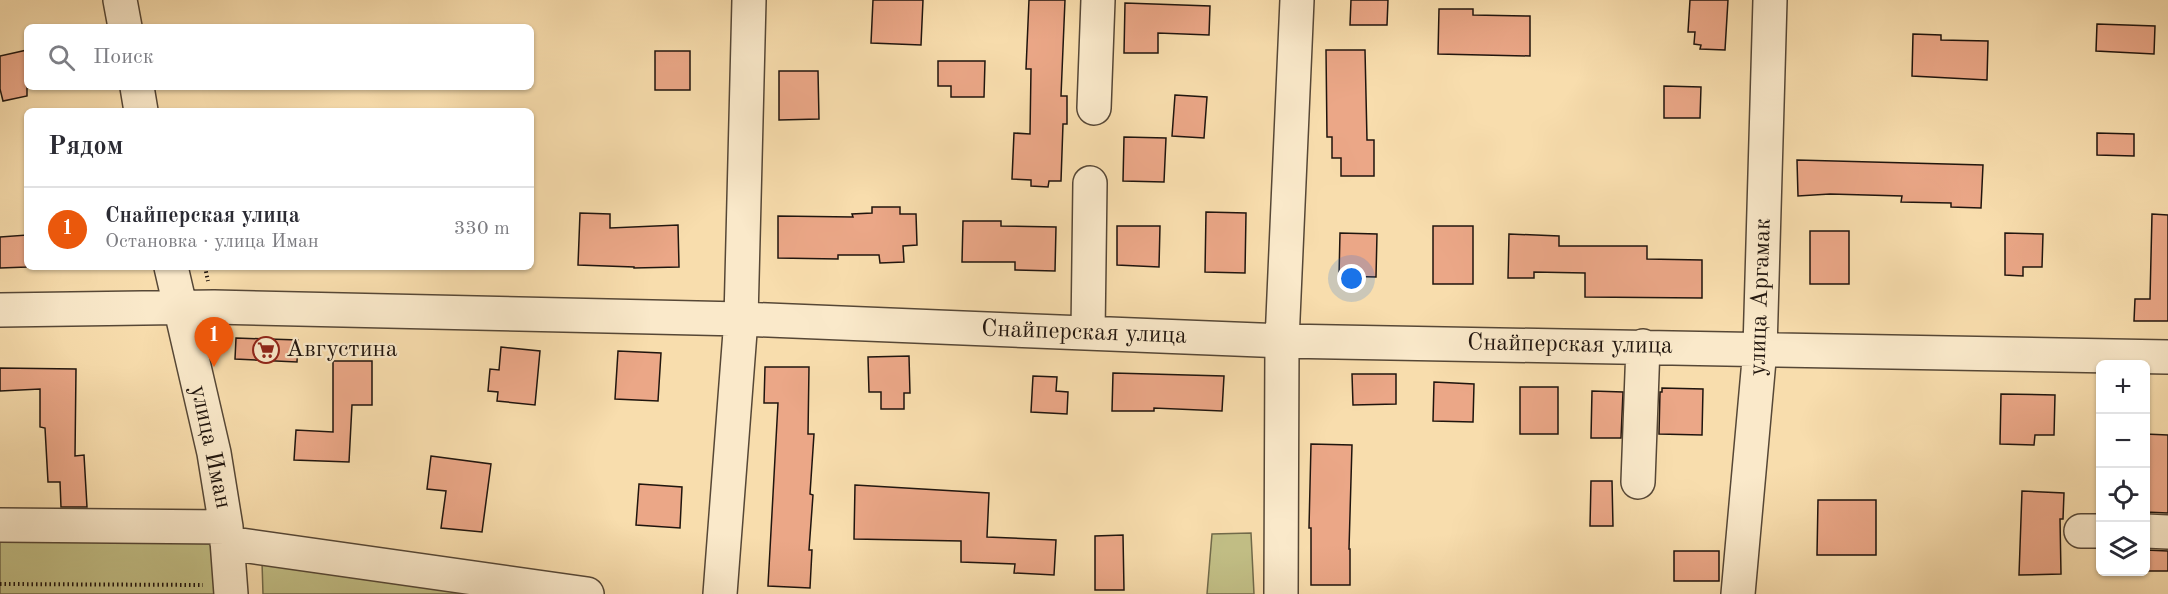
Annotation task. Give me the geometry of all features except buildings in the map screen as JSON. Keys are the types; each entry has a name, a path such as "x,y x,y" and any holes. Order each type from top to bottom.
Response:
{"street":[{"path":"120,0 124,24"},
{"path":"720,594 741,319 749,0"},
{"path":"1094,108 1098,0"},
{"path":"1281,594 1282,341 1297,0"},
{"name":"улица Аргамак","path":"1738,594 1760,350 1770,0"},
{"path":"138,90 140,108"},
{"path":"1088,333 1090,183"},
{"name":"улица Иман","path":"172,270 214,453 227,535 231,590"},
{"name":"Снайперская улица","path":"0,310 179,307 741,319 1282,341 2168,357"},
{"path":"1638,482 1643,346"},
{"path":"0,525 227,535 587,594"},
{"path":"2150,531 2168,532"}],"path":[{"path":"0,584 231,590"}],"shaded area":[{"path":"1251,533 1254,594 1207,594 1212,534"},
{"path":"0,535 210,536 224,594 0,594"},
{"path":"262,562 498,594 263,594"}],"place":[{"name":"Августина","path":"266,350"},
{"name":"Снайперская улица","path":"214,367"}]}
